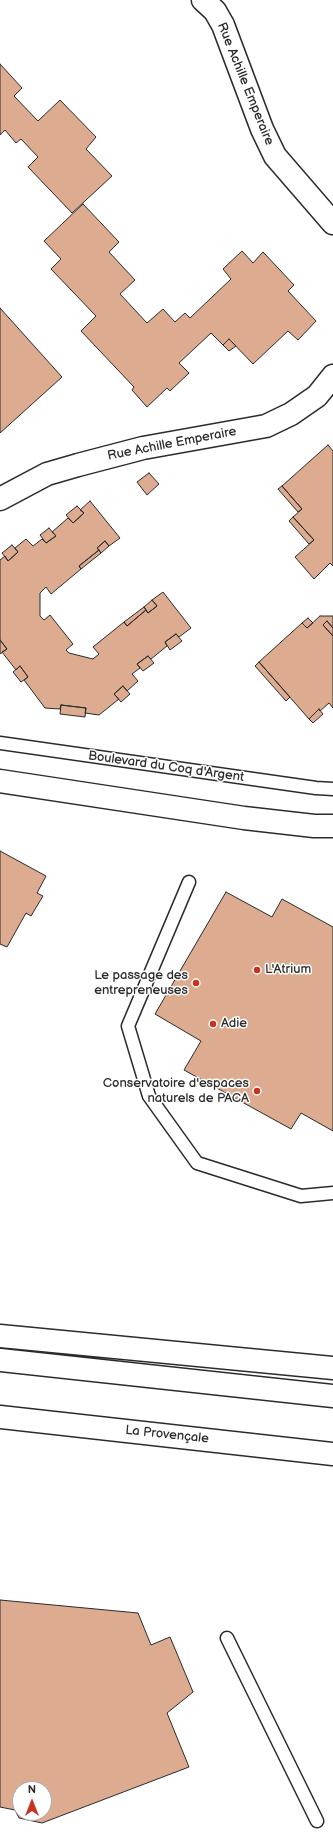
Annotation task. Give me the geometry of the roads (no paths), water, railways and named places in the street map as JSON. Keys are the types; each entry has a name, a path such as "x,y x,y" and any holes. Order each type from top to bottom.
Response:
{"main road":[{"name":"Rue Achille Emperaire","path":"203,0 215,11 223,25 262,129 275,156 333,223"},
{"name":"Rue Achille Emperaire","path":"0,499 47,474 78,465 143,448 266,426 291,414 317,396 333,376"},
{"path":"0,781 244,818 314,826 333,826"},
{"path":"0,1336 333,1368"},
{"path":"0,1360 333,1396"},
{"name":"La Provençale","path":"0,1417 333,1454"}],"lane":[{"name":"Boulevard du Coq d'Argent","path":"0,743 316,788 333,789"},
{"path":"189,882 128,1026 149,1096 197,1163 301,1196 333,1193"},
{"path":"227,1638 317,1821"}],"place":[{"name":"L'Atrium","path":"257,970"},
{"name":"Le passage des entrepreneuses","path":"196,983"},
{"name":"Adie","path":"213,1024"},
{"name":"Conservatoire d'espaces naturels de PACA","path":"257,1091"}]}
